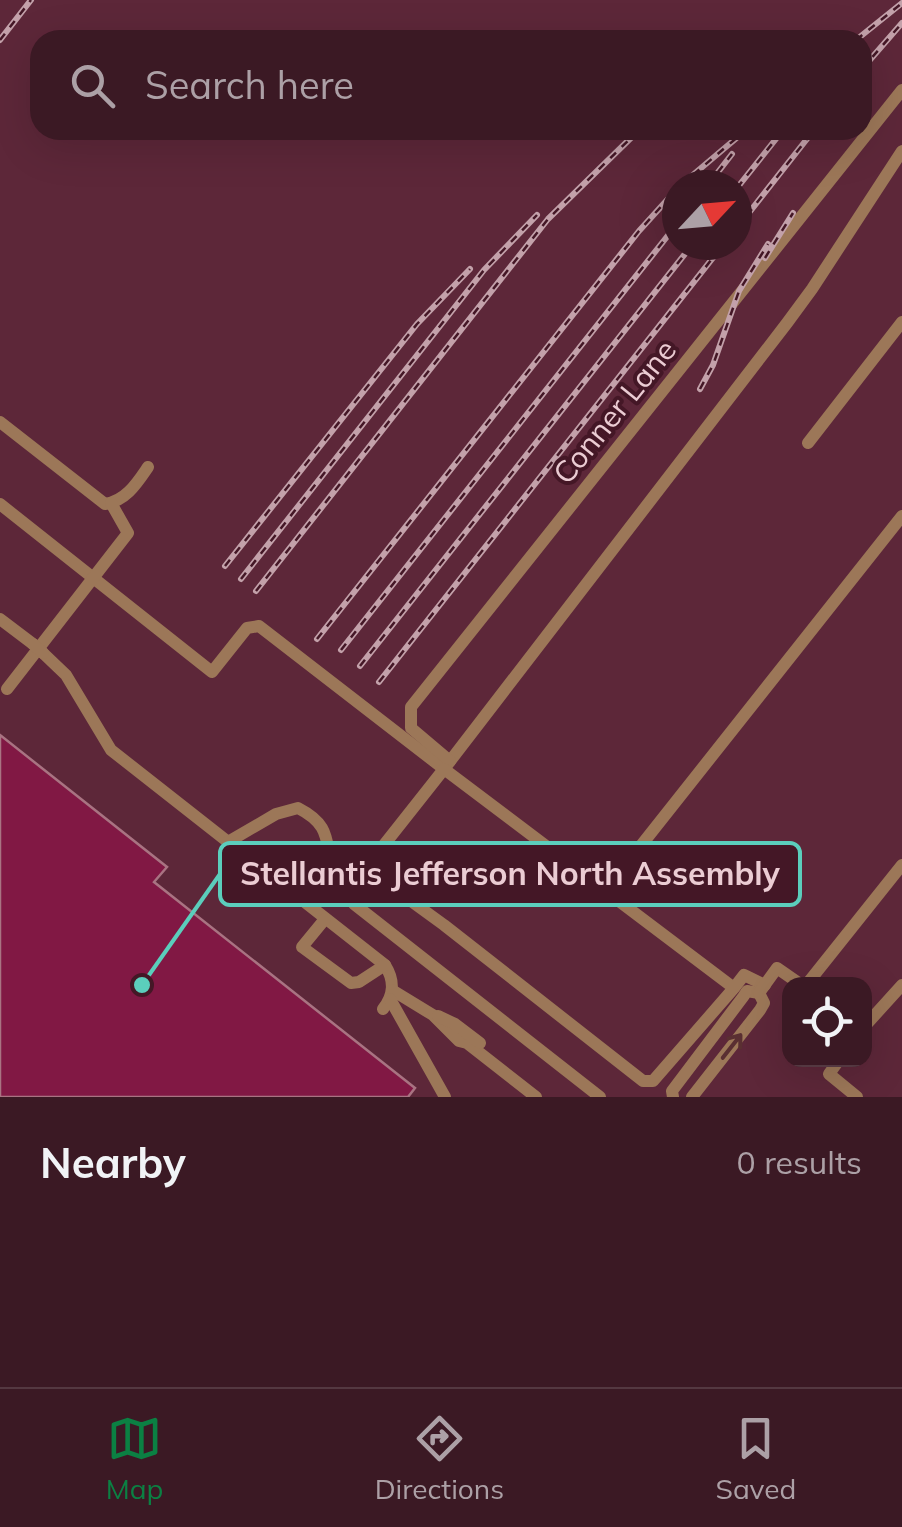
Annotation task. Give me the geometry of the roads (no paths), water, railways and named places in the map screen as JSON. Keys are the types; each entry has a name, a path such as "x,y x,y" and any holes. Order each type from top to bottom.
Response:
{"street":[{"name":"Conner Lane","path":"872,128 902,90"},
{"name":"Conner Lane","path":"447,765 411,728 411,707 862,140"},
{"path":"692,1097 764,1003 762,989 744,975 653,1080 643,1081 378,877 374,868 376,855 787,323 902,151"},
{"path":"808,443 902,322"},
{"path":"0,422 105,504 124,497 148,466"},
{"path":"7,688 128,534 110,503"},
{"path":"0,504 212,672 246,628 259,626 447,765 734,988"},
{"path":"605,891 902,516"},
{"path":"0,619 66,674 111,750 385,965 392,981 388,999 445,1097"},
{"path":"228,842 276,814 298,808 317,818 328,840 336,878 354,904 600,1097"},
{"path":"810,977 902,865"},
{"path":"326,919 302,947 351,983 385,965"},
{"path":"673,1097 672,1091 742,997 762,989 777,968 792,977"},
{"path":"872,1019 902,985"},
{"path":"388,999 456,1024 549,1097"},
{"path":"432,1015 522,1097"},
{"path":"463,1045 536,1097"},
{"path":"834,1067 829,1074 857,1097"}],"railway":[{"path":"0,40 31,0"},
{"path":"868,30 902,3"},
{"path":"872,58 902,23"},
{"path":"256,591 548,219 629,140"},
{"path":"699,170 734,140"},
{"path":"751,170 775,140"},
{"path":"752,209 806,140"},
{"path":"720,170 732,154"},
{"path":"317,639 662,206"},
{"path":"765,258 793,213"},
{"path":"241,579 484,270 537,215"},
{"path":"341,650 662,243"},
{"path":"700,389 713,365 739,291 768,244"},
{"path":"360,666 680,260"},
{"path":"379,682 711,260"},
{"path":"225,566 417,324 470,269"}],"place":[{"name":"Stellantis Jefferson North Assembly","path":"142,985"}]}
